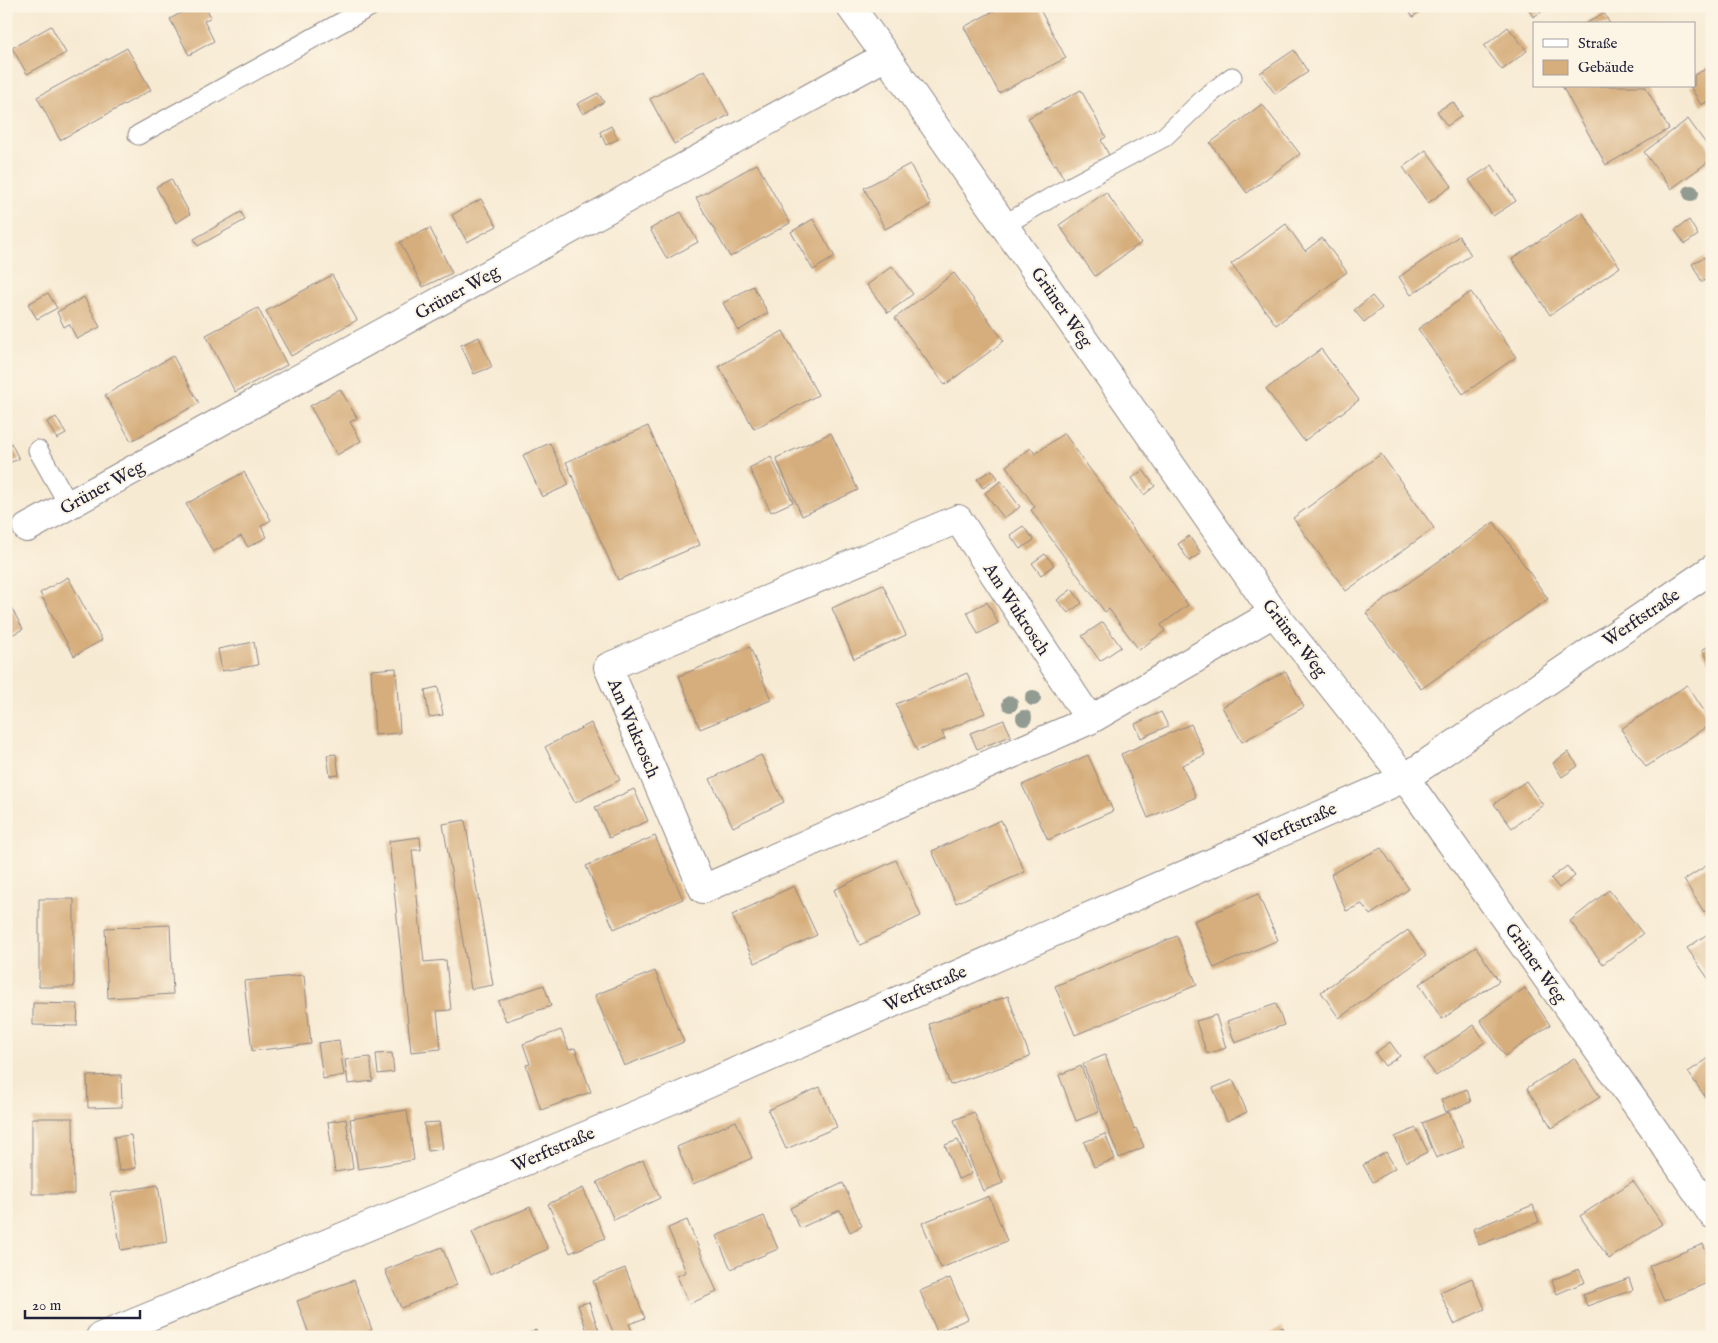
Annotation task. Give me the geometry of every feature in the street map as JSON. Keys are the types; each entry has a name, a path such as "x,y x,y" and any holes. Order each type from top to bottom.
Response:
{"street":[{"name":"Grüner Weg","path":"850,6 1274,613 1405,778 1712,1214"},
{"name":"Grüner Weg","path":"27,528 886,56"},
{"name":"Am Wukrosch","path":"1090,720 958,518 608,667 703,889 1090,720 1274,613"},
{"name":"Werftstraße","path":"100,1337 676,1098 1405,778 1712,569"}],"lane":[{"path":"138,134 371,6"},
{"path":"1004,225 1057,194 1164,137 1207,96 1232,78"},
{"path":"38,450 69,505"}],"building":[{"path":"193,6 205,6 211,17 204,21 214,41 189,55 170,19"},
{"path":"1003,6 1038,6 1066,58 999,93 964,27"},
{"path":"1427,6 1413,17 1406,7"},
{"path":"1527,6 1547,6 1548,8 1533,17"},
{"path":"1604,13 1609,22 1588,22"},
{"path":"51,26 66,53 27,74 12,48"},
{"path":"1508,27 1527,51 1502,70 1484,46"},
{"path":"127,48 151,90 60,140 37,97"},
{"path":"1294,50 1308,72 1275,94 1260,73"},
{"path":"1712,66 1712,99 1701,105 1691,88 1696,88 1696,74"},
{"path":"705,70 729,115 674,144 650,99"},
{"path":"1563,88 1646,88 1669,129 1606,165"},
{"path":"1081,90 1106,137 1101,140 1109,155 1064,179 1028,118"},
{"path":"598,93 604,102 583,114 577,104"},
{"path":"1453,102 1462,116 1447,126 1437,111"},
{"path":"1262,104 1300,154 1247,193 1210,143"},
{"path":"1688,119 1712,152 1712,159 1671,189 1644,152"},
{"path":"611,126 618,139 606,145 600,132"},
{"path":"1426,150 1452,186 1428,203 1403,167"},
{"path":"757,164 790,223 730,257 696,198"},
{"path":"910,164 931,205 885,229 864,188"},
{"path":"1492,165 1516,201 1493,216 1469,180"},
{"path":"171,179 190,214 176,223 156,187"},
{"path":"1106,192 1141,243 1095,276 1059,225"},
{"path":"481,199 497,226 467,242 452,215"},
{"path":"241,212 245,220 198,246 194,239"},
{"path":"681,212 698,242 667,259 650,229"},
{"path":"1582,212 1620,267 1550,315 1512,259"},
{"path":"813,219 835,257 813,270 791,232"},
{"path":"1689,220 1698,235 1685,244 1675,230"},
{"path":"1286,224 1305,251 1322,238 1347,272 1276,325 1231,264"},
{"path":"430,228 452,273 423,287 400,242"},
{"path":"1459,236 1471,255 1411,295 1399,277"},
{"path":"1704,257 1712,270 1712,277 1702,282 1692,264"},
{"path":"892,266 913,294 888,313 867,285"},
{"path":"954,273 1004,341 945,385 895,318"},
{"path":"332,275 357,320 291,356 266,311"},
{"path":"753,286 768,313 738,331 723,303"},
{"path":"1471,292 1516,357 1463,394 1418,329"},
{"path":"48,293 57,308 37,319 28,304"},
{"path":"1372,296 1382,308 1364,322 1354,310"},
{"path":"84,297 100,327 77,339 69,324 64,327 57,312"},
{"path":"258,308 287,365 235,392 206,335"},
{"path":"783,331 818,395 754,429 719,366"},
{"path":"479,337 492,367 474,374 461,345"},
{"path":"1321,349 1359,400 1304,441 1266,389"},
{"path":"173,356 199,403 131,441 105,395"},
{"path":"340,389 357,418 350,422 361,441 337,455 310,406"},
{"path":"56,417 66,434 57,439 47,422"},
{"path":"648,426 700,545 618,580 566,462"},
{"path":"831,433 858,490 802,516 776,458"},
{"path":"1064,433 1188,605 1161,625 1165,631 1139,650 1109,609 1105,612 1057,547 1031,510 1035,507 1006,466 1031,448 1035,454"},
{"path":"10,441 19,459 9,463 6,457 6,444"},
{"path":"550,443 569,485 542,497 523,455"},
{"path":"1381,454 1434,528 1346,591 1293,518"},
{"path":"771,457 793,502 771,512 749,468"},
{"path":"992,470 998,478 983,488 977,479"},
{"path":"1143,470 1155,486 1144,495 1132,478"},
{"path":"244,472 271,520 261,526 267,537 248,547 241,536 213,552 186,504"},
{"path":"1001,481 1020,507 1004,518 985,493"},
{"path":"1494,522 1548,599 1421,689 1366,613"},
{"path":"1023,526 1034,540 1020,549 1010,535"},
{"path":"1189,536 1201,553 1189,561 1178,544"},
{"path":"1045,554 1054,565 1041,575 1032,563"},
{"path":"68,577 102,640 74,656 40,593"},
{"path":"883,585 906,635 854,659 832,608"},
{"path":"1072,589 1082,603 1068,613 1057,600"},
{"path":"6,598 23,629 6,638"},
{"path":"987,602 998,623 978,634 967,612"},
{"path":"1103,622 1121,647 1100,661 1082,636"},
{"path":"254,642 258,665 222,671 218,649"},
{"path":"1712,644 1712,665 1702,650"},
{"path":"750,647 771,700 700,729 679,676"},
{"path":"396,668 400,733 375,735 371,670"},
{"path":"1285,671 1304,707 1242,742 1222,707"},
{"path":"967,673 985,713 942,732 945,739 917,751 896,704"},
{"path":"1687,685 1712,723 1646,767 1621,729"},
{"path":"438,687 443,715 429,717 425,690"},
{"path":"1161,712 1168,726 1141,738 1135,724"},
{"path":"1004,720 1011,736 977,749 970,733"},
{"path":"591,723 620,780 575,803 545,747"},
{"path":"1191,724 1205,755 1182,765 1196,797 1148,818 1121,754"},
{"path":"1568,752 1578,766 1562,777 1553,763"},
{"path":"336,754 339,775 330,776 327,755"},
{"path":"761,755 784,802 733,827 710,779"},
{"path":"1088,755 1113,811 1048,840 1022,785"},
{"path":"1526,781 1543,805 1512,828 1494,804"},
{"path":"634,789 648,821 609,838 595,807"},
{"path":"465,820 493,985 471,989 443,824"},
{"path":"1001,820 1025,872 956,903 932,851"},
{"path":"655,836 683,899 614,929 586,866"},
{"path":"420,837 421,850 412,850 424,962 446,960 451,1010 437,1011 441,1049 411,1052 389,841"},
{"path":"1381,848 1409,889 1370,915 1362,904 1346,911 1331,874"},
{"path":"896,860 921,916 860,945 834,890"},
{"path":"1712,862 1712,906 1704,912 1684,880"},
{"path":"1567,866 1575,876 1559,888 1551,878"},
{"path":"794,886 817,935 755,963 732,915"},
{"path":"1609,890 1643,934 1603,964 1570,921"},
{"path":"1258,894 1278,940 1214,968 1194,921"},
{"path":"39,899 74,899 74,987 39,987"},
{"path":"170,925 173,994 108,998 105,928"},
{"path":"1408,930 1426,956 1339,1018 1321,992"},
{"path":"1712,931 1712,984 1687,948"},
{"path":"1177,936 1197,985 1075,1035 1055,986"},
{"path":"1476,947 1499,981 1442,1019 1419,984"},
{"path":"655,971 684,1042 624,1066 595,995"},
{"path":"304,975 311,1044 252,1051 244,981"},
{"path":"544,985 551,1006 506,1021 498,1001"},
{"path":"1525,988 1550,1025 1505,1056 1480,1020"},
{"path":"1008,996 1030,1057 950,1085 929,1024"},
{"path":"33,1003 78,1004 77,1026 33,1025"},
{"path":"1276,1004 1284,1025 1235,1043 1227,1021"},
{"path":"1216,1015 1226,1048 1207,1054 1196,1021"},
{"path":"1474,1025 1485,1042 1436,1076 1424,1059"},
{"path":"561,1030 569,1050 575,1048 591,1092 541,1110 526,1065 530,1064 523,1044"},
{"path":"339,1040 344,1075 323,1079 318,1043"},
{"path":"1390,1042 1400,1056 1385,1066 1375,1053"},
{"path":"392,1053 394,1072 378,1074 376,1054"},
{"path":"1105,1055 1134,1129 1136,1128 1144,1147 1119,1158 1083,1064"},
{"path":"1712,1056 1712,1098 1708,1101 1688,1072"},
{"path":"370,1057 373,1081 348,1084 345,1060"},
{"path":"1574,1058 1600,1097 1552,1128 1527,1088"},
{"path":"1081,1066 1099,1112 1076,1121 1059,1075"},
{"path":"121,1075 122,1107 88,1108 87,1076"},
{"path":"1233,1080 1247,1112 1227,1121 1213,1088"},
{"path":"820,1087 837,1127 786,1149 768,1110"},
{"path":"1467,1089 1471,1102 1446,1112 1441,1100"},
{"path":"407,1110 414,1160 358,1169 350,1119"},
{"path":"974,1112 1003,1183 983,1191 954,1120"},
{"path":"1449,1112 1464,1147 1436,1158 1422,1123"},
{"path":"32,1118 73,1118 74,1194 32,1194"},
{"path":"346,1119 353,1169 335,1172 328,1122"},
{"path":"736,1121 752,1158 693,1184 677,1147"},
{"path":"439,1122 443,1149 428,1151 424,1123"},
{"path":"1416,1128 1428,1152 1406,1162 1395,1137"},
{"path":"1105,1134 1115,1159 1094,1167 1084,1142"},
{"path":"131,1135 136,1168 119,1171 114,1137"},
{"path":"958,1140 972,1174 958,1179 945,1145"},
{"path":"1386,1152 1395,1168 1373,1182 1363,1165"},
{"path":"643,1160 660,1198 614,1220 597,1182"},
{"path":"1633,1181 1662,1224 1609,1259 1580,1216"},
{"path":"843,1183 862,1226 850,1232 840,1210 800,1228 790,1208"},
{"path":"158,1185 167,1242 121,1250 111,1193"},
{"path":"583,1188 605,1238 570,1253 548,1204"},
{"path":"989,1196 1007,1241 941,1268 922,1223"},
{"path":"1533,1205 1539,1222 1479,1245 1473,1229"},
{"path":"530,1207 548,1249 490,1274 472,1232"},
{"path":"764,1216 778,1249 731,1269 716,1236"},
{"path":"687,1220 717,1292 689,1304 677,1276 686,1272 668,1228"},
{"path":"1703,1244 1712,1266 1712,1281 1664,1301 1649,1266"},
{"path":"442,1247 457,1285 401,1308 385,1270"},
{"path":"625,1268 645,1318 629,1324 634,1336 615,1337 593,1281"},
{"path":"1579,1269 1585,1282 1557,1294 1552,1280"},
{"path":"950,1278 968,1319 937,1332 920,1291"},
{"path":"1472,1278 1485,1309 1454,1324 1440,1292"},
{"path":"1629,1278 1633,1290 1587,1306 1583,1295"},
{"path":"354,1280 372,1330 354,1337 310,1337 297,1301"},
{"path":"589,1302 601,1337 589,1337 578,1305"},
{"path":"1283,1327 1287,1337 1270,1337 1269,1333"},
{"path":"536,1330 539,1337 519,1337"}]}
